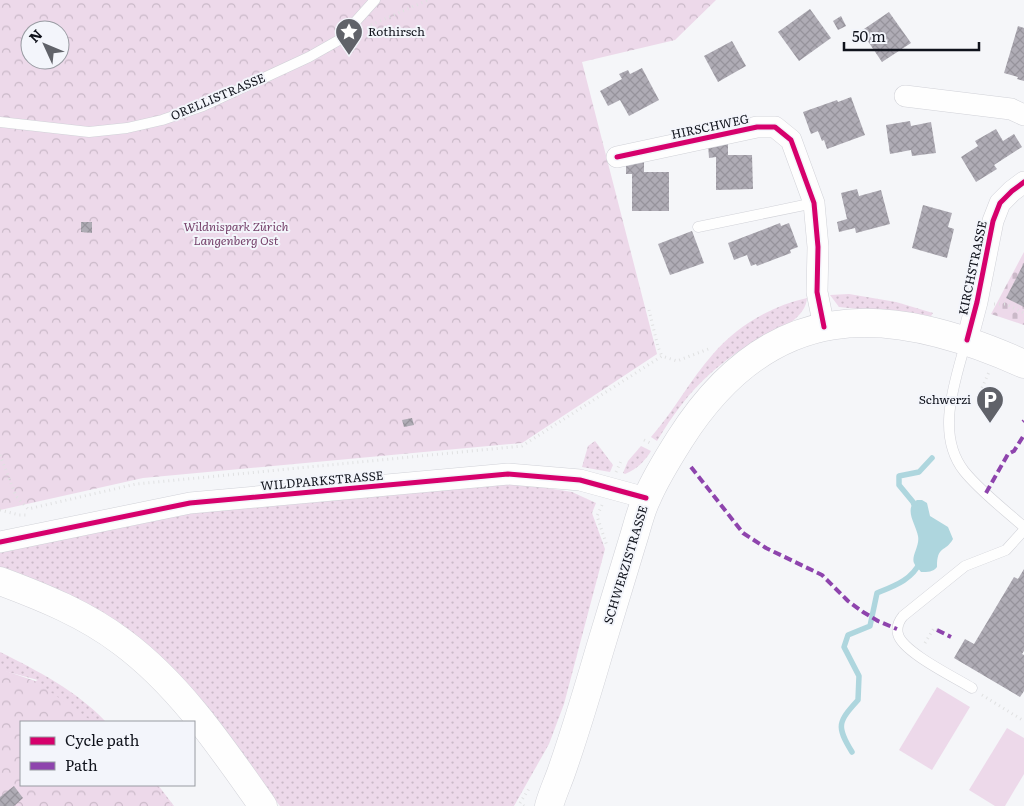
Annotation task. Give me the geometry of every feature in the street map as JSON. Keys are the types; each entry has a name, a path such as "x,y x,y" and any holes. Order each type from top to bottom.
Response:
{"main road":[{"name":"SCHWERZISTRASSE","path":"535,806 552,796 561,773 646,498 691,422 726,380 753,358 779,343 824,327 864,322 894,323 924,328 967,340 1024,364"},
{"path":"0,581 52,601 80,615 116,638 142,658 182,699 226,754 263,806"}],"street":[{"path":"905,96 1011,109 1024,115"},
{"name":"HIRSCHWEG","path":"617,157 757,127 776,127 791,140 814,203 818,247 817,292 824,327"},
{"name":"KIRCHSTRASSE","path":"967,340 993,221 1000,203 1024,182"},
{"name":"WILDPARKSTRASSE","path":"0,542 190,503 508,474 580,480 646,498"}],"lane":[{"name":"ORELLISTRASSE","path":"0,122 89,132 127,128 162,120 203,106 309,57 339,40 375,0"},
{"path":"698,227 814,203"},
{"path":"967,340 955,384 948,430 954,454 973,482 1024,528 1006,550 965,566 903,616 898,623 898,635 901,641 918,656 972,688"}],"path":[{"path":"339,40 428,0"},
{"path":"987,305 1006,304 1024,313"},
{"path":"649,310 662,356 676,361 711,348"},
{"path":"0,456 16,496 28,509 136,484 522,446 662,356"},
{"path":"978,397 989,369"},
{"path":"0,510 27,515"},
{"path":"918,656 934,628 937,630"},
{"path":"972,688 1024,721"}],"green space":[{"name":"Wildnispark Zürich Langenberg Ost","path":"0,0 716,0 675,40 582,62 657,354 522,443 143,478 0,510"},
{"path":"1024,252 1024,325 991,314"},
{"path":"849,294 896,302 933,313 931,316 839,307 830,295"},
{"path":"807,298 805,307 792,321 783,328 737,352 712,372 682,404 657,441 651,437 697,374 722,344 744,326 768,312 780,306"},
{"path":"595,441 613,465 610,472 582,467 588,446"},
{"path":"641,446 651,451 637,467 625,474 623,473 628,461"},
{"path":"491,483 528,485 572,492 596,503 592,513 605,549 564,704 549,744 514,806 280,806 184,686 0,571 0,549 188,511"},
{"path":"0,652 43,674 70,691 105,721 20,721 20,786 159,786 174,806 35,806 8,772 17,688 38,680 0,670"},
{"path":"0,669 35,681 92,721 20,721 20,786 157,786 172,806 0,806"},
{"path":"937,687 970,707 932,770 899,750"},
{"path":"1007,728 1024,738 1024,774 1005,806 995,806 969,790"}],"water":[{"path":"917,500 927,503 930,516 948,527 953,539 938,555 937,567 928,572 921,572 913,560 918,540 911,508"}],"building":[{"path":"810,9 831,38 799,61 778,32"},
{"path":"889,12 911,43 882,62 861,31"},
{"path":"841,16 846,26 838,30 833,21"},
{"path":"1018,26 1024,28 1024,81 1004,73"},
{"path":"732,41 746,66 718,82 704,56"},
{"path":"642,68 659,100 629,116 620,100 608,106 600,91 622,79 619,74 628,70 630,74"},
{"path":"851,97 865,135 827,149 818,131 811,134 803,112"},
{"path":"910,121 911,126 931,122 936,153 912,156 911,150 890,154 886,125"},
{"path":"996,129 1003,141 1014,134 1022,147 994,165 997,169 976,182 961,157 978,146 975,141"},
{"path":"708,144 728,144 728,155 752,155 753,189 716,190 716,157 709,158"},
{"path":"626,160 644,160 644,172 669,172 669,211 632,211 632,174 626,174"},
{"path":"857,189 859,196 881,190 890,224 856,233 855,228 839,232 837,222 847,219 841,193"},
{"path":"923,205 952,213 948,227 954,229 947,258 912,248"},
{"path":"81,222 92,222 92,233 81,232"},
{"path":"780,223 781,226 789,223 798,247 790,250 791,253 757,266 756,264 751,266 747,255 734,260 728,243"},
{"path":"692,231 704,263 670,275 658,244"},
{"path":"1024,263 1024,307 1006,298"},
{"path":"412,418 414,425 404,427 402,420"},
{"path":"1024,569 1024,651 1022,654 1024,655 1024,691 1020,697 954,658 965,639 974,644 1014,577 1018,579"},
{"path":"14,786 23,798 14,806 0,806 0,797"}],"waterway":[{"path":"916,510 913,502 899,485 899,476 919,472 932,458"},
{"path":"852,752 843,736 841,724 846,714 858,700 859,676 844,647 848,635 870,626 877,593 907,578 920,562"}],"marked path":[{"path":"986,493 1008,454 1014,451 1024,435"},
{"path":"691,467 743,533 766,548 822,575 848,601 863,612 897,629"},
{"path":"937,630 951,637"}],"cycle path":[{"path":"617,157 757,127 775,127 791,140 814,203 818,247 817,292 824,327"},
{"path":"967,340 977,302 993,221 1000,203 1024,182"},
{"path":"0,542 190,503 508,474 580,480 646,498"}],"place":[{"name":"Rothirsch","path":"349,56"},
{"name":"Schwerzi","path":"990,424"}]}
